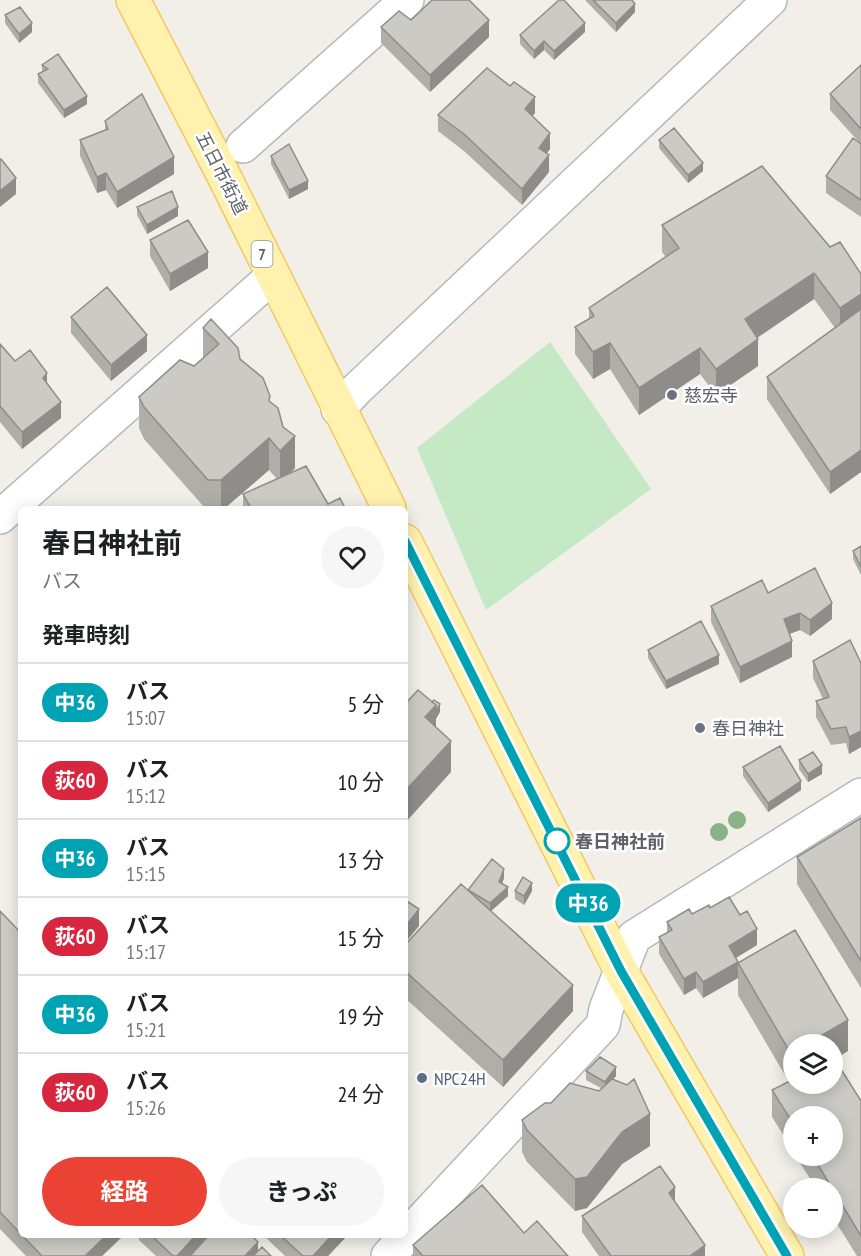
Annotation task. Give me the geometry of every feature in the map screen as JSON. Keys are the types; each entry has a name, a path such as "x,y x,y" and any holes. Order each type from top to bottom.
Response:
{"main road":[{"name":"五日市街道","path":"134,0 388,506"},
{"path":"408,547 621,971 787,1256"}],"street":[{"path":"243,146 406,0"},
{"path":"338,409 374,372 770,0"},
{"path":"0,517 273,276"},
{"path":"408,1235 603,1025 606,1009 634,938 861,795"},
{"path":"388,1256 405,1238"}],"green space":[{"path":"550,342 651,489 486,610 417,448"}],"building":[{"path":"432,0 469,0 489,20 430,75 381,27 399,11 411,20"},
{"path":"559,0 564,0 585,23 554,51 544,41 534,51 520,35"},
{"path":"593,0 632,0 635,4 616,23"},
{"path":"20,7 32,23 19,34 5,15"},
{"path":"58,54 87,96 64,110 38,74 48,69 42,65"},
{"path":"861,65 861,129 830,94"},
{"path":"487,68 510,86 514,82 535,97 525,109 550,133 539,148 549,155 522,189 464,134 438,115"},
{"path":"142,94 174,157 117,192 106,173 97,177 80,140 108,129 105,121"},
{"path":"674,128 703,163 688,175 659,140"},
{"path":"853,138 861,144 861,200 826,176"},
{"path":"289,144 308,181 289,190 271,156"},
{"path":"0,160 16,178 0,191"},
{"path":"762,166 830,247 840,242 861,274 861,294 840,308 814,273 745,319 758,339 716,369 700,348 639,388 610,343 593,352 575,327 594,316 589,308 679,248 662,225"},
{"path":"172,191 178,207 147,225 137,207"},
{"path":"188,220 208,252 170,274 150,240"},
{"path":"107,287 147,335 111,365 71,317"},
{"path":"861,309 861,450 830,472 767,377"},
{"path":"211,319 238,348 240,359 263,378 270,396 269,401 278,408 283,427 295,436 280,451 269,438 221,480 208,480 144,407 139,397 180,360 194,366 219,344 203,328"},
{"path":"0,344 15,361 30,350 47,373 43,378 61,402 22,432 0,406"},
{"path":"306,466 328,504 340,498 344,506 250,506 243,494"},
{"path":"861,546 861,567 853,551"},
{"path":"815,568 832,603 810,620 800,613 784,619 792,641 740,667 711,606 762,580 768,593"},
{"path":"701,621 719,655 666,681 648,650"},
{"path":"850,640 861,663 861,731 849,737 846,727 831,729 816,701 829,697 813,661"},
{"path":"418,690 436,705 425,717 451,741 408,788 408,701"},
{"path":"434,700 440,704 436,711 436,705 432,702"},
{"path":"780,746 801,781 768,803 743,767"},
{"path":"813,752 822,765 808,774 799,760"},
{"path":"861,818 861,961 797,857"},
{"path":"492,859 504,869 499,882 508,887 490,903 468,890"},
{"path":"523,877 532,883 524,896 515,891"},
{"path":"461,884 573,985 503,1060 408,974 408,942"},
{"path":"729,897 740,915 747,911 757,929 729,946 738,962 703,982 696,972 684,979 659,937 672,930 667,922 689,909 692,914 709,905 710,908"},
{"path":"408,902 419,909 408,923"},
{"path":"0,911 18,930 18,1231 0,1212"},
{"path":"795,930 848,1020 824,1034 783,1034 783,1040 738,963"},
{"path":"600,1057 616,1067 605,1082 586,1071"},
{"path":"843,1072 861,1101 861,1236 843,1206 843,1178 826,1178 819,1166 843,1166 843,1106 783,1108 772,1090 783,1084 783,1094 843,1094"},
{"path":"612,1079 627,1085 634,1079 650,1114 622,1132 587,1177 575,1179 527,1130 522,1120 545,1103 551,1103 570,1083 599,1091"},
{"path":"660,1166 675,1187 669,1193 705,1245 690,1256 611,1256 582,1216"},
{"path":"482,1185 524,1233 537,1221 568,1256 423,1256 413,1245"},
{"path":"25,1238 104,1238 85,1256 42,1256"},
{"path":"154,1238 193,1238 177,1256 173,1256"},
{"path":"206,1238 254,1238 258,1242 245,1256 191,1255"},
{"path":"283,1238 329,1238 313,1256 303,1256"},
{"path":"262,1247 271,1256 253,1256"}],"bus line":[{"name":"中36","path":"408,547 621,971 787,1256"}],"place":[{"name":"慈宏寺","path":"672,395"},
{"name":"春日神社","path":"700,728"},
{"name":"春日神社前","path":"557,841"},
{"name":"NPC24H","path":"422,1078"}]}
